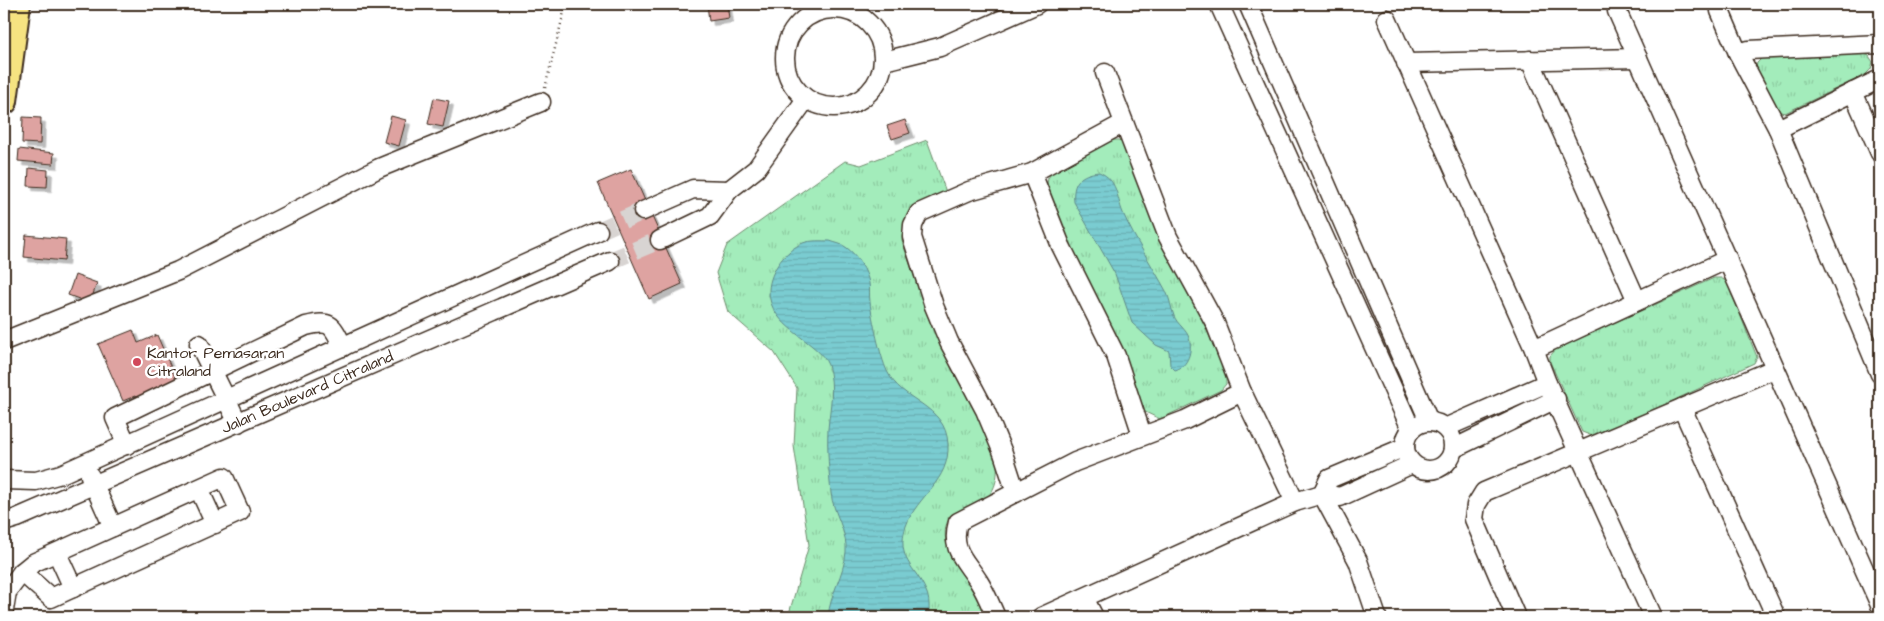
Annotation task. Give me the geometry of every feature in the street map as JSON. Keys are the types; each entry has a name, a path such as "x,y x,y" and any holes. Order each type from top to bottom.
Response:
{"highway":[{"path":"4,101 17,4"}],"street":[{"path":"792,30 811,13 837,8 861,10 879,36 884,61 876,86 856,103 830,108 806,99 789,80 783,54 792,30 806,4"},
{"path":"884,61 940,47 1037,4"},
{"path":"1219,4 1411,429"},
{"path":"1248,4 1429,421"},
{"path":"1720,10 1738,53 1778,130 1876,350 1880,374"},
{"path":"1617,11 1880,605"},
{"path":"1387,19 1534,349 1547,383 1556,399 1653,617"},
{"path":"1738,53 1749,50 1880,44"},
{"path":"1243,56 1266,45"},
{"path":"1406,63 1638,58"},
{"path":"1530,60 1637,301"},
{"path":"1105,73 1168,236 1215,323 1242,392 1295,502"},
{"path":"1778,130 1880,79"},
{"path":"1853,92 1880,153"},
{"path":"660,240 710,216 729,190 756,169 806,99"},
{"path":"4,341 178,271 379,168 541,102"},
{"path":"1016,493 1003,453 985,410 949,342 934,306 912,237 913,225 919,213 969,191 1032,173 1124,123"},
{"path":"1032,173 1061,246 1116,356 1142,435"},
{"path":"643,211 693,189 729,190"},
{"name":"Jalan Boulevard Citraland","path":"4,480 36,481 61,474 598,231"},
{"path":"1534,349 1728,259"},
{"name":"Jalan Boulevard Citraland","path":"4,522 238,423 610,261"},
{"path":"127,445 115,418 306,326 324,322 334,327 343,346"},
{"path":"199,344 238,423"},
{"path":"1516,617 1474,519 1476,505 1484,492 1774,369"},
{"path":"1447,427 1547,383"},
{"path":"996,617 980,582 957,550 955,534 958,522 1075,462 1185,420 1242,392"},
{"path":"1454,448 1556,399"},
{"path":"1682,408 1776,617"},
{"path":"1429,421 1447,427 1453,437 1454,448 1450,461 1438,469 1425,470 1412,464 1407,456 1405,447 1406,437 1411,429 1419,423 1429,421"},
{"path":"1322,494 1329,479 1405,447"},
{"path":"84,464 114,527"},
{"path":"1041,617 1295,502 1322,494 1340,497 1412,464"},
{"path":"4,610 7,592 22,572 34,563 224,477 240,512 51,598 22,572"},
{"path":"199,489 215,524"},
{"path":"1322,494 1358,561 1377,617"},
{"path":"57,553 73,588"},
{"path":"1084,598 1094,617"}],"path":[{"path":"541,102 566,4"}],"green space":[{"path":"1862,52 1869,56 1873,62 1871,69 1865,75 1785,113 1776,111 1755,71 1757,63 1763,57 1809,57"},
{"path":"927,140 946,192 916,210 906,223 902,241 929,319 996,452 997,475 992,492 980,501 951,516 945,531 946,542 988,617 788,617 809,545 794,446 797,388 774,352 728,312 716,273 727,245 845,161 861,165"},
{"path":"1111,140 1119,140 1126,147 1226,374 1226,384 1221,390 1160,419 1143,411 1046,190 1048,178 1053,171"},
{"path":"1714,278 1721,278 1727,282 1757,357 1754,363 1595,437 1582,432 1550,362 1550,356 1556,349"}],"water":[{"path":"1099,172 1110,179 1113,184 1123,213 1169,297 1175,319 1188,335 1190,353 1186,362 1175,370 1170,365 1169,351 1156,345 1132,323 1115,274 1074,202 1074,189 1079,180 1092,173"},
{"path":"830,241 843,245 851,251 864,268 869,283 874,327 887,371 902,390 932,411 940,420 945,431 948,444 944,468 932,488 911,515 903,537 905,555 927,594 929,617 828,617 831,600 843,569 846,552 845,537 831,493 828,453 831,397 830,373 823,356 785,324 777,314 771,303 769,290 772,275 791,250 806,242"}],"building":[{"path":"707,4 727,4 729,18 709,21"},
{"path":"434,98 449,101 443,127 428,124"},
{"path":"391,116 406,120 399,146 384,142"},
{"path":"23,117 41,118 40,144 22,143"},
{"path":"905,120 910,133 892,139 887,126"},
{"path":"19,149 54,153 53,164 18,161"},
{"path":"29,168 48,170 47,187 28,186"},
{"path":"631,169 682,284 649,299 598,183"},
{"path":"26,235 66,239 64,261 24,257"},
{"path":"75,275 97,283 90,303 68,295"},
{"name":"Kantor Pemasaran Citraland","path":"133,330 138,343 157,335 176,379 164,384 166,388 137,400 135,396 123,401 98,344"}],"tunnel":[{"path":"598,231 643,211"},
{"path":"610,261 660,240"}],"place":[{"name":"Kantor Pemasaran Citraland","path":"137,362"}]}
